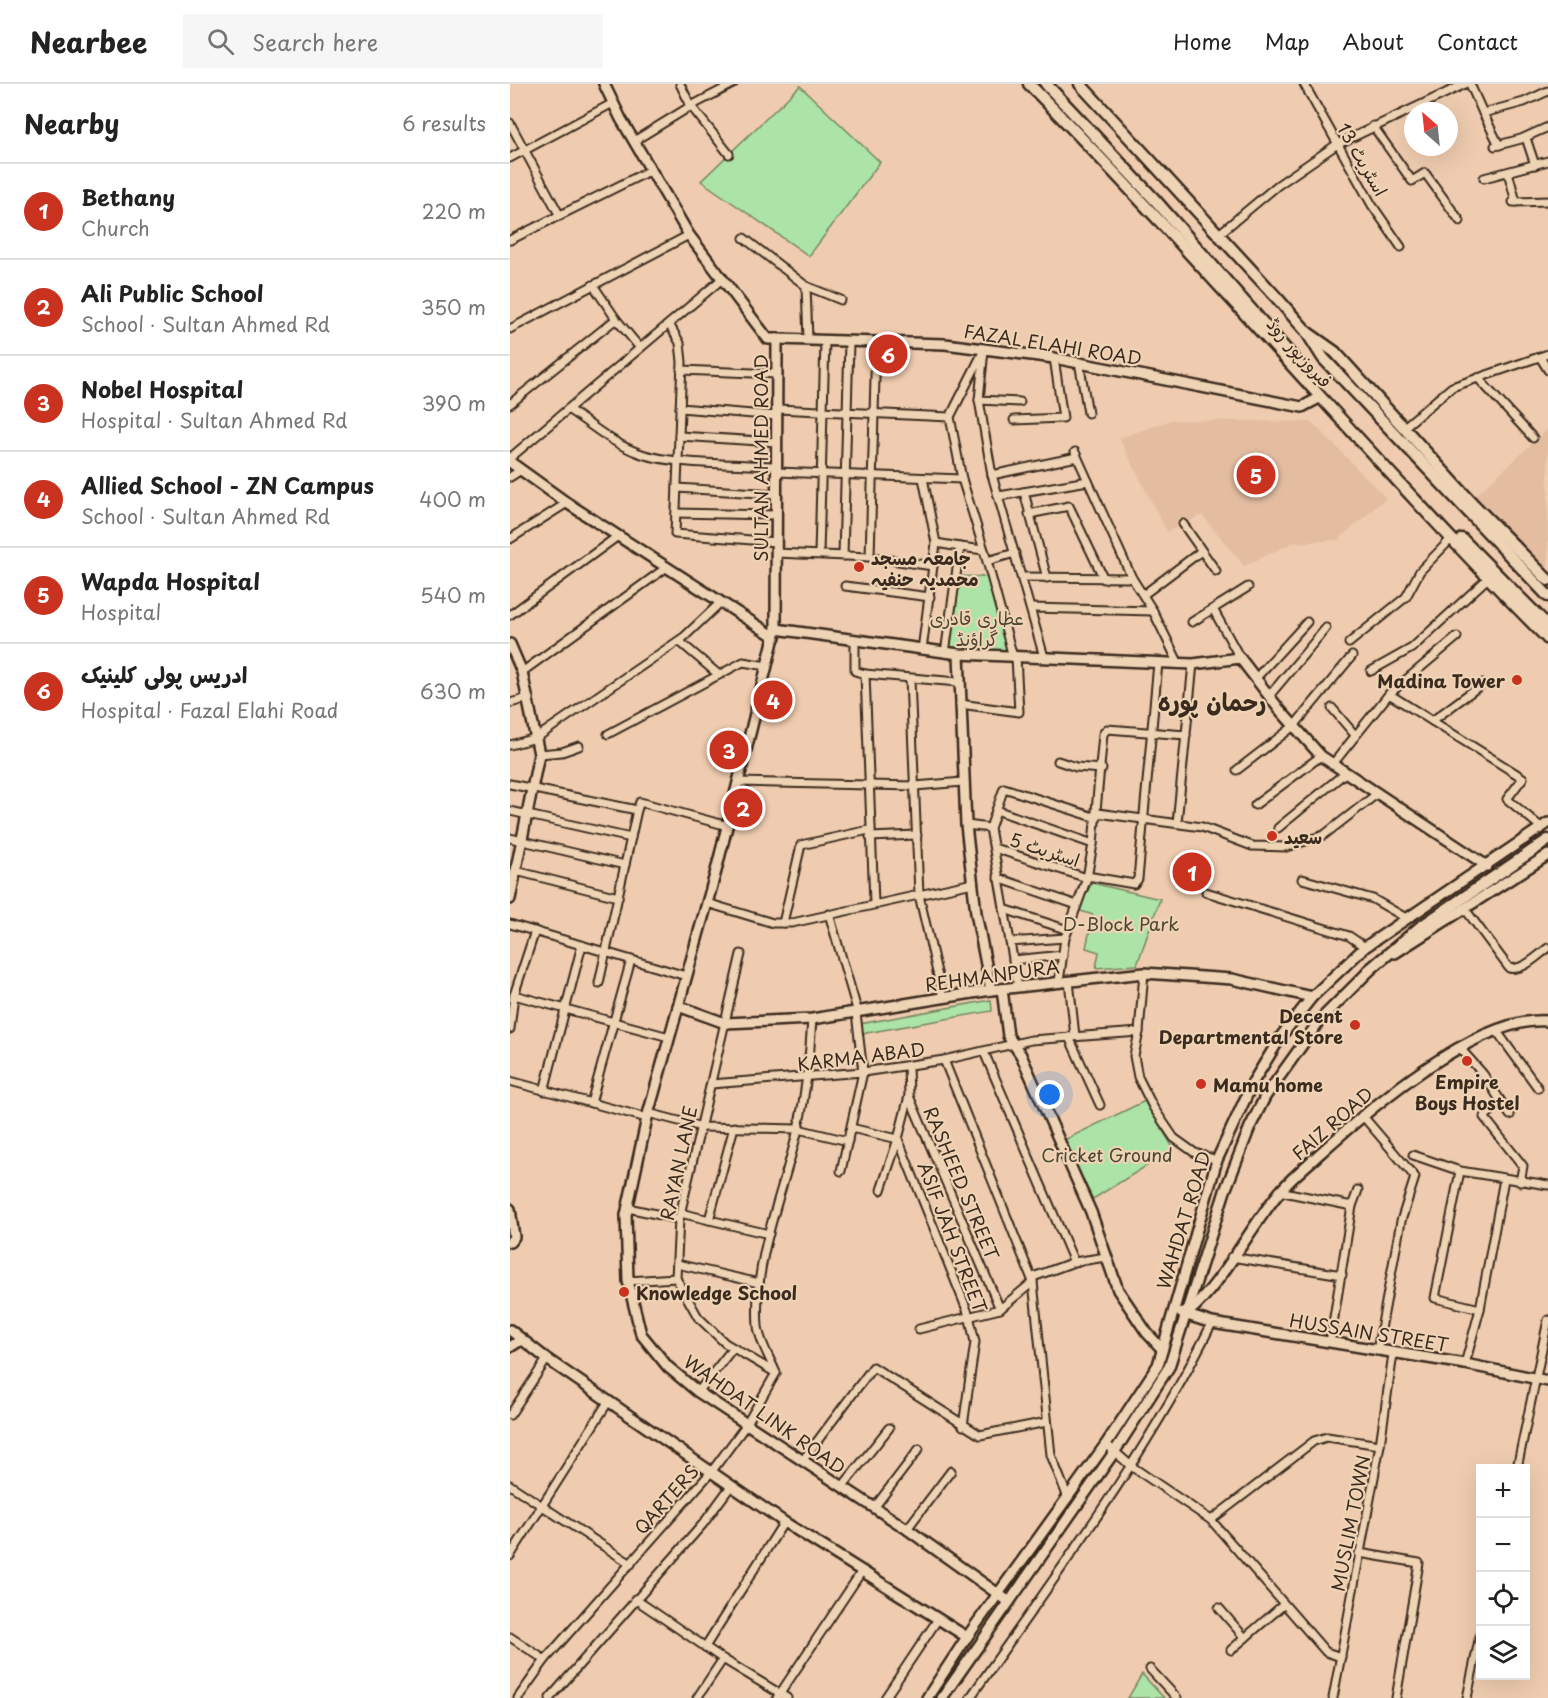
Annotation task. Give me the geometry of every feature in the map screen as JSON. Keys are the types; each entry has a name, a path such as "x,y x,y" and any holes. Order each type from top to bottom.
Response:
{"main road":[{"name":"فیروزپور روڈ","path":"1029,84 1097,153 1319,398 1548,639"},
{"path":"1046,84 1156,201 1372,446 1548,626"},
{"name":"فیروزپور روڈ","path":"1080,84 1306,331 1323,358 1548,596"},
{"name":"فیروزپور روڈ","path":"1306,331 1335,352 1403,428 1548,580"},
{"path":"1368,971 1391,949 1434,917 1548,840"}],"street":[{"name":"SULTAN AHMED ROAD","path":"604,84 688,235 768,339 777,339 775,633 728,826"},
{"path":"680,84 691,106 729,154"},
{"path":"634,141 691,106 733,84"},
{"name":"اسٹریٹ 13","path":"1304,84 1372,205 1401,247"},
{"path":"1219,234 1278,185 1336,144 1465,84"},
{"path":"1470,84 1497,145 1526,138 1548,127"},
{"path":"1483,113 1524,102 1548,91"},
{"path":"510,158 613,103"},
{"path":"510,123 560,216"},
{"path":"1373,126 1412,182 1425,173 1460,221"},
{"path":"1526,138 1534,165"},
{"path":"1484,178 1548,161"},
{"path":"510,240 651,170"},
{"path":"1508,172 1515,202 1548,201"},
{"path":"510,329 688,235"},
{"path":"744,237 806,286 841,300"},
{"path":"722,279 510,460 567,503 721,602 775,633 945,653 1014,657 1179,664 1240,658"},
{"path":"593,285 616,319 640,348"},
{"path":"806,286 808,340"},
{"path":"510,404 616,319"},
{"path":"669,324 680,343 677,536 776,542"},
{"name":"FAZAL ELAHI ROAD","path":"777,339 945,344 1079,362 1302,407 1319,398"},
{"path":"819,554 825,341"},
{"path":"843,555 849,342"},
{"path":"870,557 876,342"},
{"path":"984,350 979,400 992,475 1044,657"},
{"path":"960,704 1019,712 1014,657 962,479 950,417 984,350"},
{"path":"1403,428 1452,387 1544,355 1548,370"},
{"path":"1014,420 1063,418 1054,358"},
{"path":"1079,362 1088,413"},
{"path":"681,370 777,374"},
{"path":"1478,378 1533,438"},
{"path":"979,400 1020,402"},
{"path":"680,408 950,417"},
{"path":"568,409 610,438 639,454 821,474 962,479"},
{"path":"679,436 777,442"},
{"path":"992,475 1076,454 1132,578 1153,611 1179,664"},
{"path":"510,477 521,470"},
{"path":"922,650 936,543 923,478"},
{"path":"999,496 1088,481"},
{"path":"677,488 777,494"},
{"path":"1024,492 1047,578"},
{"path":"510,539 567,503"},
{"path":"1029,513 1069,506 1104,579"},
{"path":"676,513 777,515"},
{"path":"1183,524 1200,552 1216,571"},
{"path":"510,615 618,536"},
{"path":"1348,642 1406,597 1420,571 1451,538"},
{"path":"936,543 984,550"},
{"path":"945,653 960,547"},
{"path":"1143,595 1200,552"},
{"path":"776,553 870,557 933,566"},
{"path":"987,561 1015,553"},
{"path":"522,672 667,567"},
{"path":"1022,578 1132,578"},
{"path":"1371,670 1412,648 1488,578"},
{"path":"844,586 930,597"},
{"path":"1192,622 1248,587"},
{"path":"510,745 536,738 680,640 721,602"},
{"path":"1030,608 1153,611"},
{"path":"1213,609 1240,658 1269,696 1321,756 1487,866"},
{"path":"1256,678 1307,622"},
{"path":"1269,696 1326,628"},
{"path":"1332,765 1389,694 1457,637"},
{"path":"680,640 719,675"},
{"path":"855,641 855,671 910,679 958,682"},
{"path":"510,644 522,672 529,698 539,754 510,899"},
{"path":"959,654 958,682 966,825 975,913 991,990"},
{"path":"1237,770 1294,726 1352,656"},
{"path":"608,734 743,662 767,666"},
{"path":"1143,818 1158,663"},
{"path":"1177,823 1193,664"},
{"path":"865,674 873,903"},
{"path":"910,679 919,895 943,998"},
{"path":"1432,721 1482,684"},
{"path":"1389,694 1522,778 1507,799 1545,826"},
{"path":"510,703 529,698"},
{"path":"1332,708 1355,735"},
{"path":"1100,1105 1072,1037 1064,982 1063,955 1066,934 1087,877 1093,844 1098,816 1103,734 1107,729 1186,735"},
{"path":"539,754 562,752 579,746"},
{"path":"1255,805 1321,756"},
{"path":"1058,761 1077,767 1102,769"},
{"path":"1278,828 1345,773"},
{"path":"738,782 915,786 963,782"},
{"path":"510,784 637,810"},
{"path":"1018,987 990,828 1005,787 1098,816 1143,818 1202,827 1252,846 1287,848 1324,835 1378,793"},
{"path":"599,983 640,802 728,826"},
{"path":"996,810 1093,844"},
{"path":"510,811 631,838"},
{"name":"اسٹریٹ 5","path":"994,848 1087,877 1134,884 1137,882 1143,818"},
{"path":"966,825 990,828"},
{"name":"WAHDAT LINK ROAD","path":"728,826 648,1115 628,1208 628,1281 641,1334 668,1367 698,1392 907,1529 1008,1601"},
{"name":"WAHDAT ROAD","path":"927,1698 997,1594 1106,1444 1158,1365 1217,1160 1253,1082 1282,1035 1312,998 1365,947 1545,826"},
{"path":"783,923 801,845 869,834 917,835"},
{"path":"510,838 625,865"},
{"name":"WAHDAT ROAD","path":"942,1698 1115,1451 1168,1367 1225,1191 1265,1096 1320,1020 1368,971 1548,855"},
{"path":"516,871 618,897"},
{"path":"998,878 1077,905"},
{"path":"1302,879 1373,899 1406,918"},
{"path":"707,903 783,923 973,883"},
{"path":"1206,892 1349,936 1365,947"},
{"path":"1004,909 1066,934"},
{"path":"1466,909 1509,968 1522,967 1548,948"},
{"path":"829,914 857,1013 863,1072 842,1171"},
{"path":"510,924 686,976"},
{"path":"510,1029 514,995 535,931"},
{"path":"1010,942 1066,934"},
{"path":"544,1091 582,945"},
{"name":"RAYAN LANE","path":"676,1278 680,1216 741,954"},
{"path":"1014,960 1063,955"},
{"path":"591,1103 631,960"},
{"path":"1144,973 1139,1032 1134,1056 1138,1077 1153,1107 1174,1138 1195,1153 1217,1160"},
{"name":"REHMANPURA","path":"678,1006 725,1023 812,1019 991,990 1144,973 1232,979 1312,998"},
{"path":"1002,989 1008,1036 1021,1055 1092,1212 1118,1290 1147,1333 1162,1349"},
{"path":"514,995 669,1037"},
{"path":"776,1373 758,1329 759,1283 769,1234 798,1129 808,1078 812,1019"},
{"name":"FAIZ ROAD","path":"1186,1314 1209,1294 1231,1257 1279,1191 1362,1115 1460,1048 1518,1022 1548,1021"},
{"path":"1496,1030 1538,1088"},
{"name":"KARMA ABAD","path":"711,1084 863,1072 944,1060 1012,1044 1139,1032"},
{"path":"1460,1048 1483,1074 1510,1115"},
{"path":"984,1052 1074,1262"},
{"path":"944,1060 1033,1282"},
{"name":"RASHEED STREET","path":"908,1066 909,1096 1000,1309"},
{"path":"510,1081 591,1103 702,1126 798,1129 848,1141"},
{"path":"881,1190 909,1096"},
{"path":"1501,1104 1484,1117 1523,1166 1520,1182"},
{"path":"1362,1115 1415,1177 1401,1221 1377,1351"},
{"path":"709,1220 734,1128"},
{"path":"851,1128 898,1138"},
{"name":"ASIF JAH STREET","path":"898,1138 969,1315 975,1342 963,1426"},
{"path":"1413,1155 1460,1171 1548,1185"},
{"path":"1460,1171 1435,1298 1480,1309"},
{"path":"1465,1364 1480,1309 1504,1179"},
{"path":"1330,1342 1352,1206 1358,1190"},
{"path":"1279,1191 1352,1206"},
{"path":"628,1208 709,1220 769,1234"},
{"path":"510,1209 514,1230 514,1237 510,1242"},
{"path":"1068,1498 1051,1455 1033,1277 1074,1262 1106,1257"},
{"path":"1231,1257 1342,1275"},
{"path":"677,1263 759,1283"},
{"path":"628,1281 676,1278 698,1317 733,1348 776,1373"},
{"path":"919,1329 1000,1309 1033,1282"},
{"name":"HUSSAIN STREET","path":"1173,1312 1212,1323 1465,1364 1548,1381"},
{"path":"1518,1464 1548,1320"},
{"path":"970,1698 1131,1466 1173,1397 1212,1323"},
{"path":"510,1330 608,1402 712,1472 746,1425 776,1373"},
{"path":"510,1347 521,1340"},
{"path":"698,1392 733,1348"},
{"name":"MUSLIM TOWN","path":"1333,1698 1380,1445 1393,1354"},
{"path":"510,1415 547,1359"},
{"path":"803,1460 873,1367 980,1435 1047,1422"},
{"path":"510,1556 608,1402"},
{"path":"842,1487 889,1428"},
{"path":"1211,1520 1314,1441 1327,1437 1380,1445"},
{"path":"1106,1444 1131,1466 1211,1520 1326,1652 1341,1657"},
{"path":"874,1508 919,1449"},
{"path":"907,1529 951,1471"},
{"name":"QARTERS","path":"518,1698 545,1660 712,1472 784,1522 967,1637"},
{"path":"510,1485 631,1564"},
{"path":"550,1698 703,1524 732,1486"},
{"path":"705,1647 784,1522"},
{"path":"1359,1553 1419,1563 1396,1698"},
{"path":"778,1695 862,1571"},
{"path":"635,1599 778,1695 787,1698"},
{"path":"1231,1650 1283,1605"},
{"path":"1219,1608 1245,1638"},
{"path":"885,1698 938,1619"},
{"path":"510,1637 545,1660"},
{"path":"1467,1698 1476,1654"},
{"path":"697,1698 723,1659"},
{"path":"1150,1669 1177,1698"}],"shaded area":[{"path":"1171,420 1312,422 1386,498 1338,540 1292,543 1244,566 1202,515 1167,532 1119,438"},
{"path":"1548,429 1548,574 1475,496"}],"green space":[{"path":"800,86 880,162 809,256 701,181"},
{"name":"عطاری قادری گراؤنڈ","path":"956,576 991,577 1013,657 945,653"},
{"name":"D-Block Park","path":"1092,883 1160,899 1137,965 1096,968 1099,952 1086,948 1093,915 1078,910"},
{"path":"991,1000 992,1011 860,1034 860,1024"},
{"name":"Cricket Ground","path":"1145,1101 1174,1149 1093,1199 1062,1141"},
{"path":"1142,1674 1164,1698 1128,1698"}],"place":[{"name":"ادریس پولی کلینیک","path":"888,354"},
{"name":"Wapda Hospital","path":"1256,475"},
{"name":"جامعہ مسجد محمدیہ حنفیہ","path":"859,567"},
{"name":"Madina Tower","path":"1517,680"},
{"name":"Allied School - ZN Campus","path":"773,700"},
{"name":"Nobel Hospital","path":"729,750"},
{"name":"Ali Public School","path":"743,808"},
{"name":"سعید","path":"1272,836"},
{"name":"Bethany","path":"1192,872"},
{"name":"Decent Departmental Store","path":"1355,1025"},
{"name":"Empire Boys Hostel","path":"1467,1061"},
{"name":"Mamu home","path":"1201,1084"},
{"name":"Knowledge School","path":"624,1292"}],"district":[{"name":"رحمان پورہ","path":"1212,701"}]}
